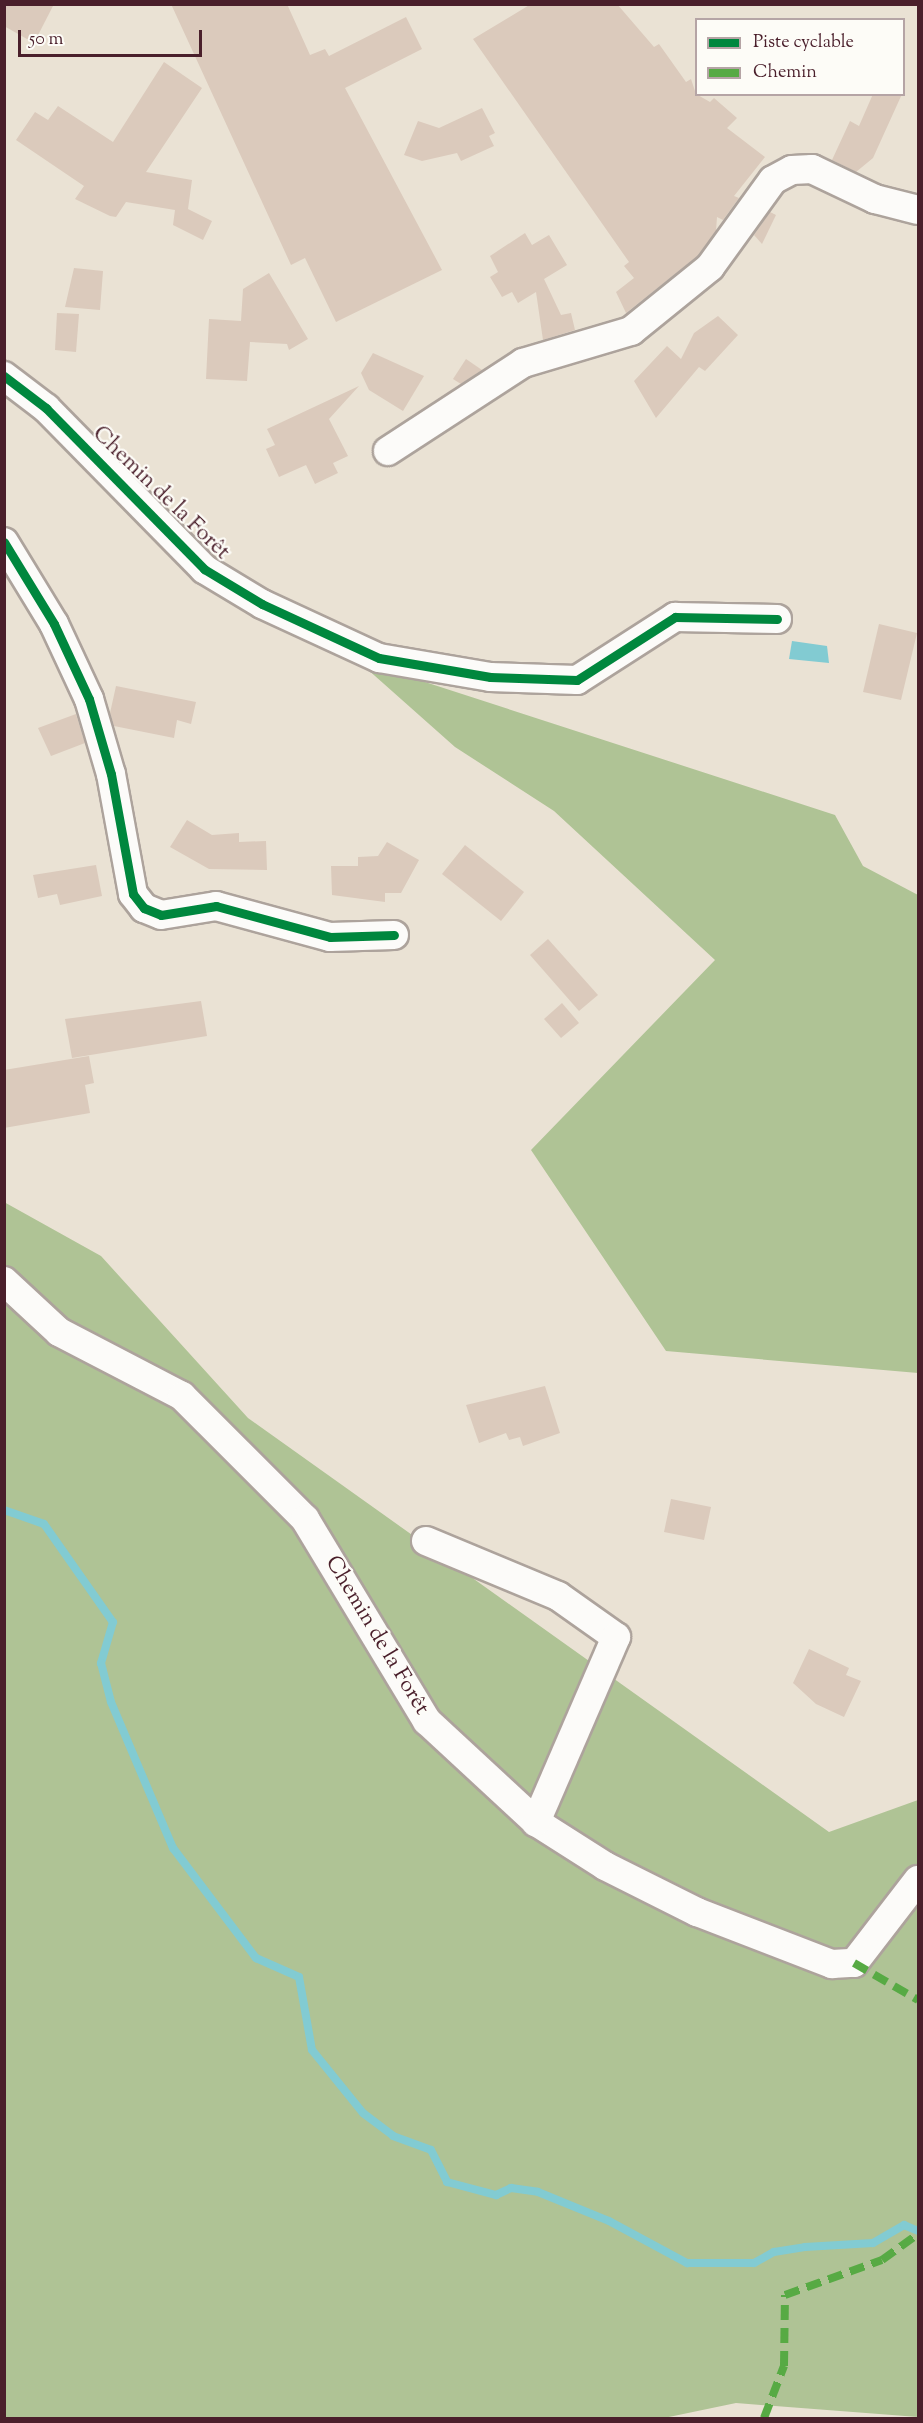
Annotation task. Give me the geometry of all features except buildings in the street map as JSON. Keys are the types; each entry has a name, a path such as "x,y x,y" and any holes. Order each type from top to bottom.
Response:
{"street":[{"path":"388,451 523,363 631,331 710,267 773,180 792,171 812,169 875,200 918,210"},
{"name":"Chemin de la Forêt","path":"4,376 46,408 204,569 262,604 379,658 490,677 577,680 675,617 777,619"},
{"path":"4,542 54,624 89,699 111,774 133,894 144,908 161,915 216,906 330,937 394,935"},
{"name":"Chemin de la Forêt","path":"4,1281 59,1332 182,1396 305,1519 427,1721 536,1822 605,1866 697,1912 832,1964 854,1963 918,1880"},
{"path":"426,1541 558,1596 616,1637 536,1822"}],"green space":[{"path":"357,660 835,815 863,866 918,895 918,1373 666,1351 531,1150 715,960 554,811 455,747"},
{"path":"4,1202 101,1256 248,1418 829,1832 918,1800 918,2417 736,2403 664,2418 5,2418"}],"water":[{"path":"792,641 827,646 829,663 789,659"}],"waterway":[{"path":"4,1510 44,1524 113,1622 101,1663 111,1702 173,1848 256,1958 299,1977 312,2050 363,2113 393,2136 431,2150 447,2182 496,2195 511,2188 538,2192 609,2221 687,2263 754,2263 774,2252 805,2247 873,2243 904,2225 918,2231"}],"marked path":[{"path":"854,1963 918,2000"},
{"path":"764,2418 784,2366 785,2295 882,2260 918,2234"}],"cycle path":[{"path":"4,376 46,408 204,569 262,604 379,658 490,677 577,680 675,617 777,619"},
{"path":"4,542 54,624 89,699 111,774 133,894 144,908 161,915 216,906 330,937 394,935"}]}
